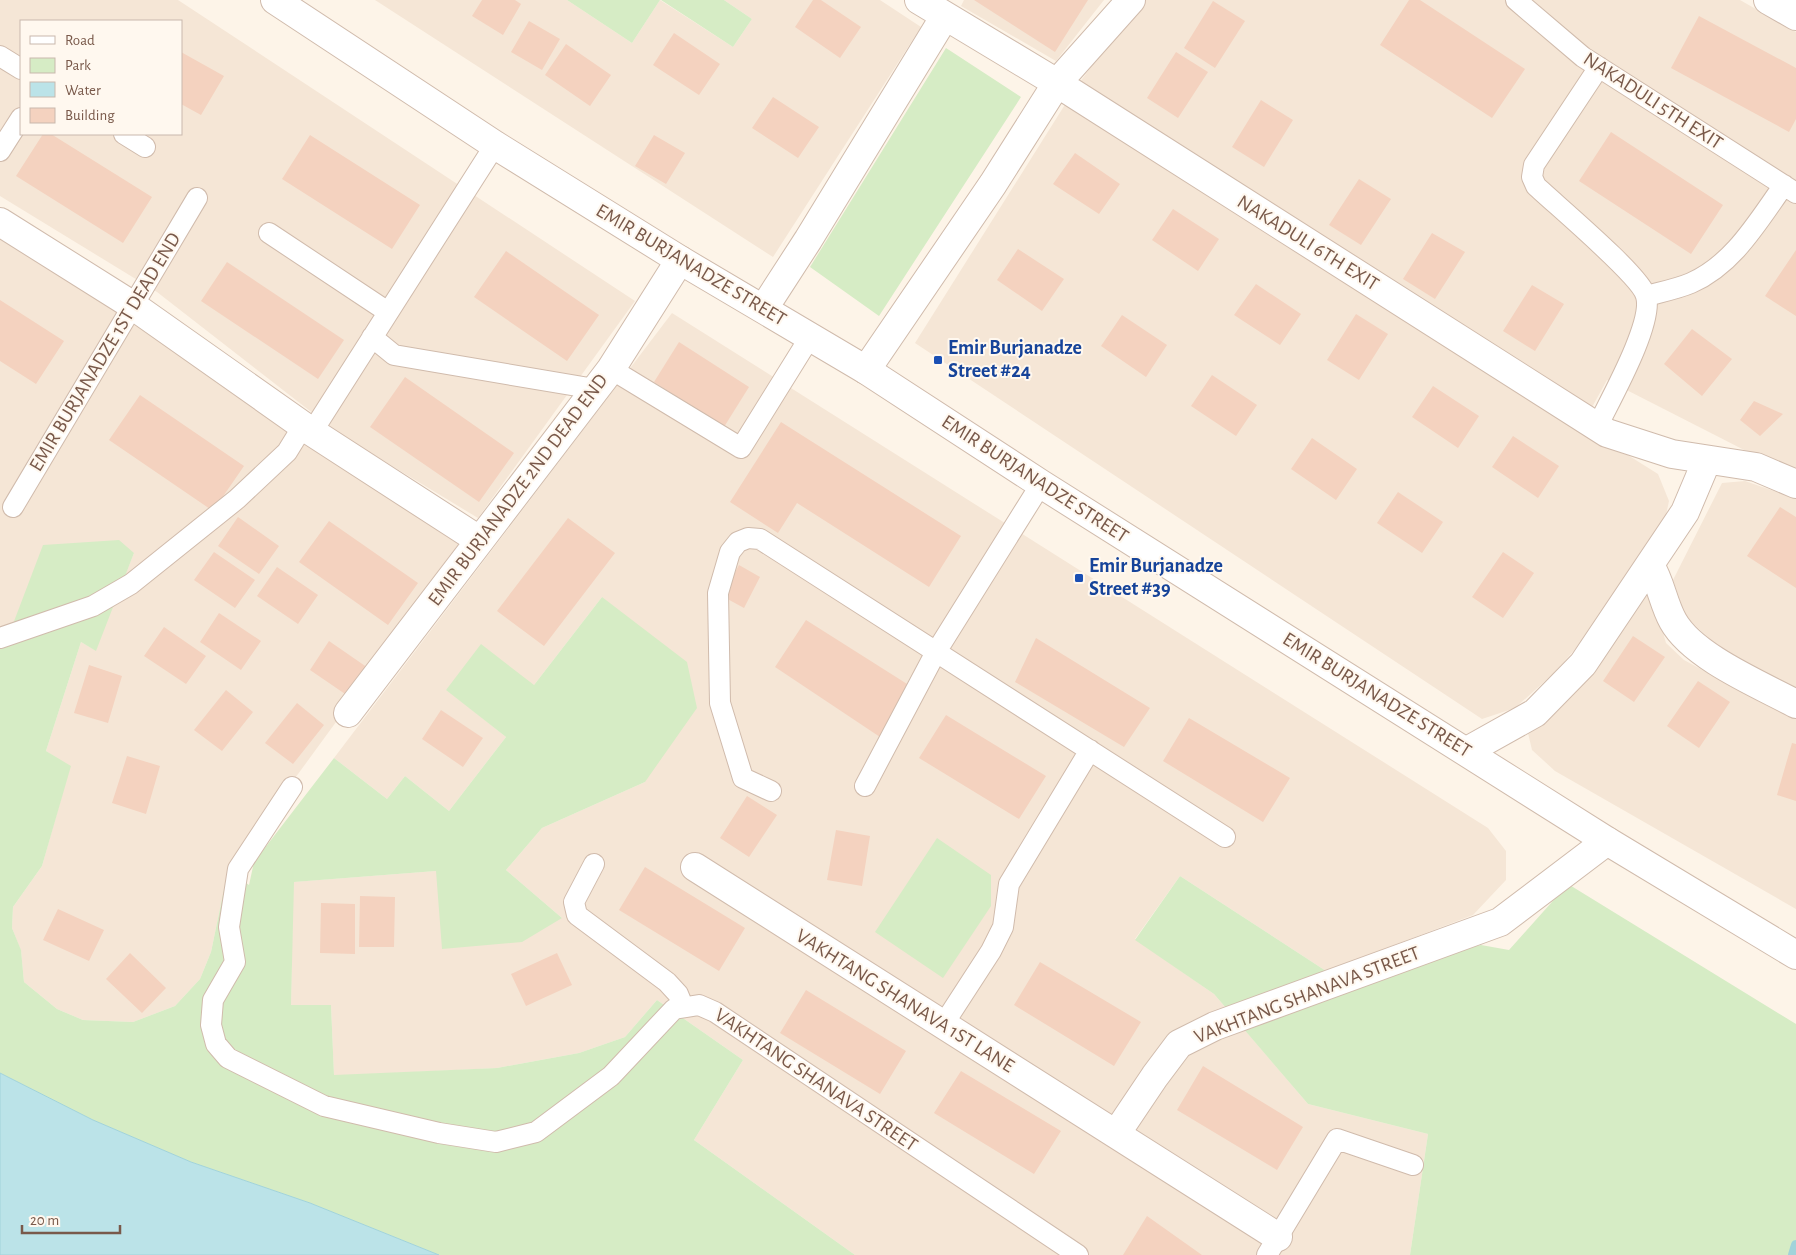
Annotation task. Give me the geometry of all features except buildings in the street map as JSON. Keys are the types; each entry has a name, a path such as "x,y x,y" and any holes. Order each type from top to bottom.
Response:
{"street":[{"name":"EMIR BURJANADZE STREET","path":"275,0 495,145 680,260 866,370 1041,484 1607,841 1796,955"},
{"name":"NAKADULI 6TH EXIT","path":"919,0 949,8 1057,83 1597,427 1634,443 1672,454 1756,467 1796,484"},
{"path":"1768,0 1796,16"},
{"path":"866,370 993,184 1057,83 1129,1"},
{"path":"764,308 808,240 949,8"},
{"path":"0,222 132,305 308,429 479,540"},
{"name":"EMIR BURJANADZE 2ND DEAD END","path":"348,714 603,379 680,260"},
{"path":"1467,751 1535,713 1583,664 1684,512 1707,460"},
{"path":"1650,565 1657,576 1663,599 1674,622 1690,642 1723,665 1796,704"},
{"name":"VAKHTANG SHANAVA STREET","path":"1116,1134 1179,1044 1215,1026 1500,922 1607,841"},
{"name":"VAKHTANG SHANAVA 1ST LANE","path":"695,867 1116,1134"},
{"path":"1116,1134 1273,1246"}],"lane":[{"name":"NAKADULI 5TH EXIT","path":"1516,0 1583,57 1793,190"},
{"path":"0,56 20,68"},
{"path":"1597,427 1642,333 1646,314 1646,296 1638,283 1624,268 1536,186 1532,177 1534,165 1599,67"},
{"path":"0,150 20,120"},
{"path":"126,135 145,147"},
{"path":"0,638 93,606 131,584 236,499 287,452 308,429 372,337 495,145"},
{"path":"1646,296 1692,283 1718,265 1736,250 1793,190"},
{"name":"EMIR BURJANADZE 1ST DEAD END","path":"13,507 197,198"},
{"path":"269,233 388,312"},
{"path":"372,337 394,355 603,379 740,448 810,337"},
{"path":"865,786 936,652 1041,484"},
{"path":"771,791 743,778 720,703 718,593 730,552 738,542 748,538 760,539 1225,837"},
{"path":"943,1025 1003,927 1009,884 1090,750"},
{"path":"292,787 238,869 229,927 235,962 213,1000 210,1025 216,1044 228,1058 324,1106 439,1133 496,1142 536,1132 611,1076 674,1010 683,1006 678,994 667,982 577,915 574,902 594,864"},
{"name":"VAKHTANG SHANAVA STREET","path":"683,1006 699,1005 715,1012 1078,1255"},
{"path":"1273,1246 1337,1139 1413,1165"}],"shaded area":[{"path":"0,0 178,0 635,301 478,518 341,435 157,292 0,196"},
{"path":"375,0 567,0 632,43 660,0 733,47 752,19 724,0 880,0 921,27 773,257"},
{"path":"964,0 1104,0 1056,61 961,6"},
{"path":"1144,0 1740,0 1796,32 1796,471 1754,455 1607,380 1591,409 1080,82 1112,38"},
{"path":"1066,103 1658,474 1669,501 1663,529 1583,640 1555,672 1515,708 1482,719 915,343"},
{"path":"0,235 458,534 463,548 228,870 211,952 200,979 175,1006 133,1022 83,1020 57,1009 24,982 21,951 12,928 13,907 42,866 70,767 46,751 81,642 95,650 134,553 4,645 0,643"},
{"path":"672,313 1488,828 1506,851 1506,880 1473,915 1326,971 1180,876 1135,939 1214,994 1308,1104 1428,1134 1410,1255 855,1255 694,1140 743,1060 657,1000 625,1037 579,1053 497,1068 334,1076 331,1005 291,1005 293,882 436,871 562,918 506,870 542,828 645,782 602,597 534,685 446,689 506,737 449,811 405,776 387,799 334,758"},
{"path":"1745,481 1786,495 1796,486 1796,909 1555,771 1532,750 1528,733 1568,697 1645,594 1655,605 1666,643 1684,660 1758,700 1770,682 1711,640 1685,616 1673,580 1722,483"}],"green space":[{"path":"567,0 660,0 632,43"},
{"path":"661,0 724,0 752,19 733,47"},
{"path":"946,48 1021,97 879,316 810,267"},
{"path":"119,540 134,553 96,651 81,642 46,751 71,766 42,866 13,907 12,928 21,950 24,982 57,1009 83,1020 133,1022 175,1006 200,979 211,952 228,870 249,885 254,862 334,758 387,799 405,776 449,811 506,737 446,690 481,644 534,685 602,597 687,662 697,708 645,782 542,828 506,870 562,918 522,942 442,949 436,871 294,882 291,1005 331,1005 334,1075 497,1068 579,1053 625,1037 657,1000 743,1060 694,1140 855,1255 439,1255 310,1203 191,1162 93,1120 0,1073 0,643 5,645 43,545"},
{"path":"937,838 991,875 991,906 943,978 875,932"},
{"path":"1180,876 1326,971 1226,1008 1214,994 1135,940"},
{"path":"1568,884 1796,1024 1796,1255 1410,1255 1428,1134 1308,1104 1242,1027 1457,950 1481,945 1509,950"}],"water":[{"path":"0,1073 93,1120 191,1162 310,1203 439,1255 0,1255"}],"waterway":[{"path":"1793,1255 1796,1245"}],"place":[{"name":"Emir Burjanadze Street #24","path":"938,360"},
{"name":"Emir Burjanadze Street #39","path":"1079,578"}]}
